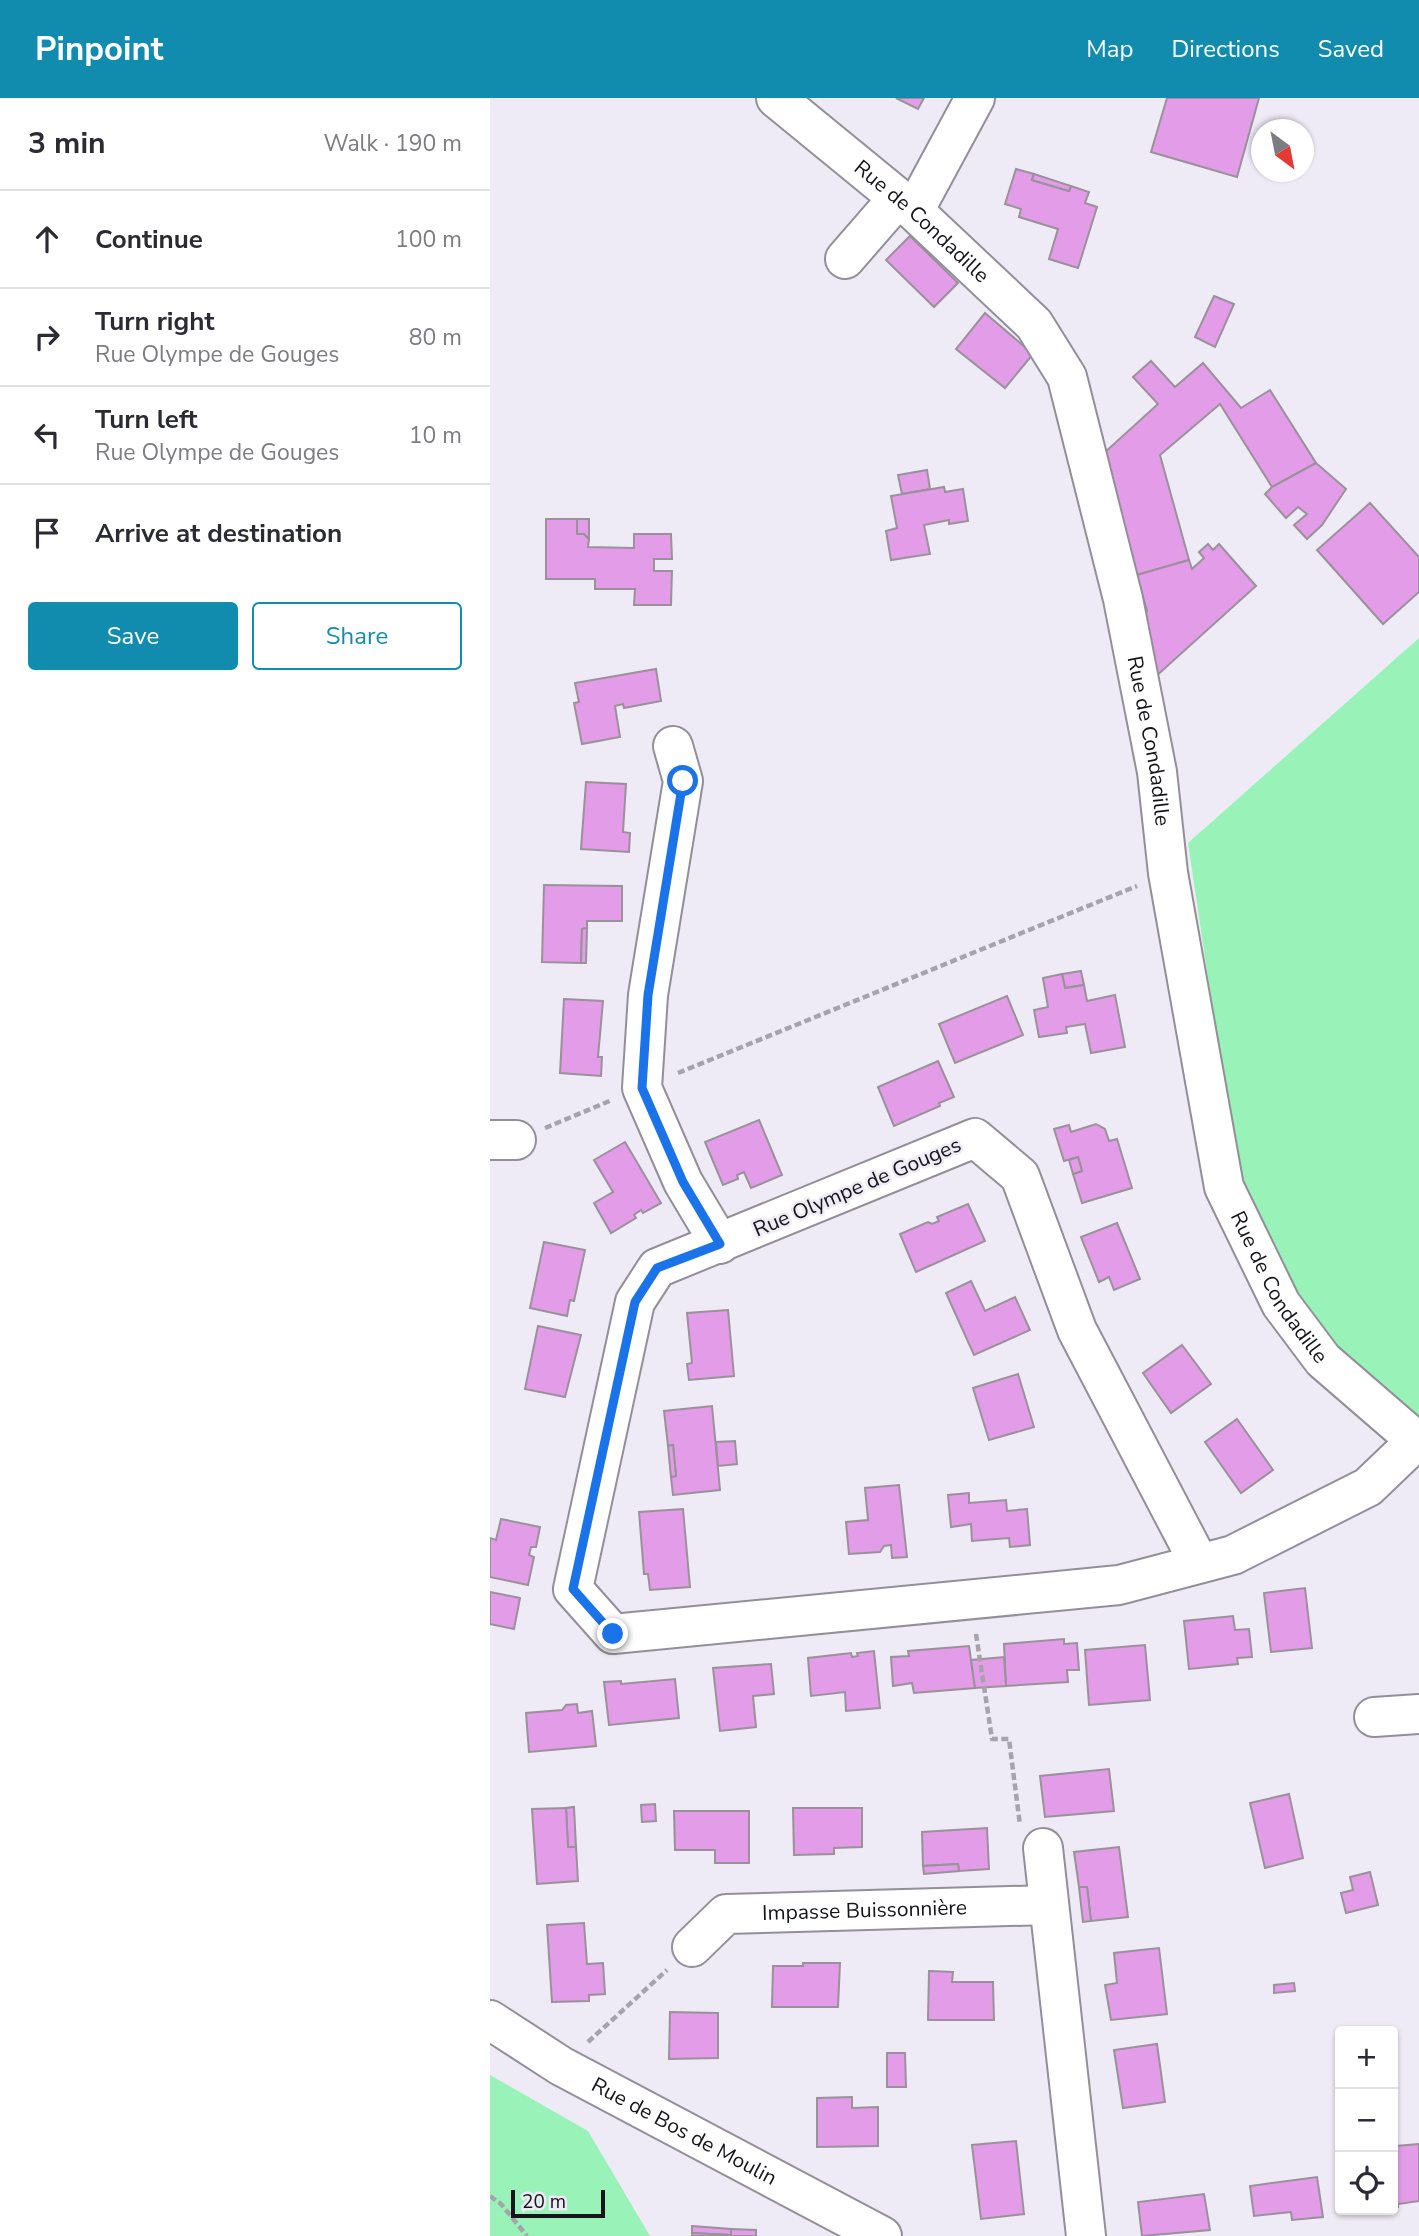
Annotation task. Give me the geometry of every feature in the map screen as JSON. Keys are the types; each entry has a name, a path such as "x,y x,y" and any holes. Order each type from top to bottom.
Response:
{"street":[{"name":"Rue de Condadille","path":"776,98 906,204 1034,324 1067,377 1123,599 1157,772 1168,873 1224,1187 1281,1304 1316,1351 1366,1399 1418,1442"},
{"path":"845,259 906,204 975,98"},
{"path":"673,746 683,781 648,995 642,1088 683,1182 720,1244"},
{"name":"Rue Olympe de Gouges","path":"1199,1563 1077,1330 1020,1176 975,1138 657,1268 635,1302 573,1589 613,1634 1119,1585 1233,1555 1368,1487 1418,1442"},
{"path":"1374,1717 1419,1714"},
{"path":"1043,1847 1087,2236"},
{"name":"Impasse Buissonnière","path":"692,1947 726,1914 1049,1905"},
{"name":"Rue de Bos de Moulin","path":"490,2021 561,2066 882,2236"}],"path":[{"path":"503,1140 642,1088 1168,873"},
{"path":"970,1600 992,1738 1009,1739 1023,1847 1043,1847"},
{"path":"561,2066 692,1947"},
{"path":"490,2196 501,2204 527,2236"}],"green space":[{"path":"1419,638 1419,1422 1331,1344 1284,1283 1241,1199 1188,843"},
{"path":"490,2075 588,2131 650,2236 490,2236"}],"building":[{"path":"896,98 924,98 918,109"},
{"path":"1167,98 1259,98 1237,177 1151,152"},
{"path":"1016,169 1034,174 1032,180 1069,191 1071,186 1089,192 1085,203 1097,207 1078,268 1049,259 1058,229 1019,217 1021,209 1005,204"},
{"path":"1034,174 1071,186 1069,191 1032,180"},
{"path":"910,236 958,283 934,307 886,260"},
{"path":"1214,296 1234,304 1215,347 1195,337"},
{"path":"985,313 1033,354 1005,388 956,349"},
{"path":"1151,361 1175,387 1203,363 1241,408 1270,390 1316,463 1272,487 1220,404 1160,455 1189,560 1137,575 1104,453 1158,404 1133,377"},
{"path":"1316,463 1346,489 1322,525 1307,539 1294,525 1307,514 1298,507 1286,518 1265,494 1272,487"},
{"path":"927,470 930,489 902,494 898,475"},
{"path":"944,487 945,492 963,489 968,521 949,524 949,520 924,525 930,554 891,560 886,531 897,528 891,496"},
{"path":"1370,503 1419,557 1419,592 1383,624 1317,550"},
{"path":"546,519 577,519 577,534 584,534 589,539 588,547 634,548 634,534 671,534 672,559 654,559 654,571 672,571 671,605 634,605 635,589 595,589 595,579 546,579"},
{"path":"577,519 589,519 589,539 584,534 577,534"},
{"path":"1208,544 1213,550 1219,544 1256,586 1153,679 1138,621 1147,611 1137,575 1189,560 1192,569 1204,558 1199,552"},
{"path":"656,669 661,701 624,708 623,704 615,706 620,737 582,744 574,703 579,702 575,683"},
{"path":"586,782 626,784 623,832 630,833 629,852 581,849"},
{"path":"544,885 622,886 622,921 587,921 587,928 582,929 581,963 542,962"},
{"path":"587,928 586,963 581,963 582,929"},
{"path":"1081,971 1084,985 1065,988 1062,974"},
{"path":"1062,974 1065,988 1084,985 1087,1001 1115,995 1125,1047 1091,1053 1085,1024 1066,1027 1067,1033 1039,1037 1034,1010 1048,1007 1043,978"},
{"path":"1007,996 1023,1035 955,1063 939,1024"},
{"path":"564,999 603,1001 598,1057 602,1057 601,1076 560,1073"},
{"path":"938,1061 954,1097 894,1126 878,1087"},
{"path":"759,1120 782,1175 751,1188 744,1172 737,1175 738,1179 723,1185 705,1142"},
{"path":"1096,1124 1105,1129 1109,1141 1117,1139 1132,1188 1082,1203 1073,1174 1082,1171 1078,1157 1064,1161 1054,1129 1069,1125 1071,1132"},
{"path":"625,1142 661,1203 643,1213 641,1210 634,1215 636,1218 611,1233 594,1203 613,1192 594,1160"},
{"path":"1078,1157 1082,1171 1073,1174 1069,1160"},
{"path":"968,1204 985,1241 916,1272 900,1234 928,1222 932,1224 939,1221 937,1217"},
{"path":"1117,1223 1140,1279 1114,1290 1109,1277 1099,1282 1081,1237"},
{"path":"544,1242 585,1250 574,1301 570,1300 567,1316 530,1308"},
{"path":"971,1281 985,1311 1015,1297 1030,1330 974,1355 946,1293"},
{"path":"728,1310 734,1376 689,1380 687,1364 692,1363 687,1313"},
{"path":"538,1326 581,1335 565,1397 525,1389"},
{"path":"1182,1345 1211,1384 1171,1413 1143,1373"},
{"path":"1018,1374 1034,1427 989,1440 973,1388"},
{"path":"712,1406 720,1490 673,1495 671,1477 676,1476 673,1445 668,1446 664,1411"},
{"path":"1237,1419 1273,1470 1241,1493 1205,1442"},
{"path":"735,1441 737,1464 718,1466 716,1442"},
{"path":"673,1445 676,1476 671,1477 668,1446"},
{"path":"899,1485 907,1557 892,1558 891,1545 884,1546 880,1552 849,1554 846,1522 868,1520 865,1488"},
{"path":"969,1493 969,1503 1006,1500 1007,1511 1027,1509 1030,1545 1010,1547 1009,1538 972,1541 971,1524 951,1527 948,1495"},
{"path":"683,1509 690,1587 650,1590 648,1574 644,1574 639,1512"},
{"path":"501,1519 540,1527 536,1547 531,1547 529,1555 534,1557 528,1585 490,1577 490,1538 496,1540"},
{"path":"1305,1588 1312,1648 1271,1652 1264,1593"},
{"path":"490,1592 520,1598 514,1629 490,1624"},
{"path":"1233,1616 1235,1630 1249,1629 1252,1657 1237,1658 1238,1664 1189,1669 1184,1621"},
{"path":"1064,1639 1064,1644 1077,1643 1079,1670 1067,1670 1068,1682 1006,1686 1004,1644"},
{"path":"1145,1645 1150,1700 1089,1705 1085,1650"},
{"path":"969,1646 975,1688 914,1693 912,1683 893,1686 891,1657 909,1656 908,1651"},
{"path":"874,1651 880,1708 846,1711 845,1692 811,1696 808,1658 851,1653 852,1657 858,1656 857,1653"},
{"path":"1004,1657 1006,1686 975,1688 971,1660"},
{"path":"771,1664 774,1694 753,1696 756,1727 720,1731 713,1668"},
{"path":"675,1679 679,1718 609,1725 604,1682 621,1681 621,1684"},
{"path":"577,1704 578,1713 592,1711 596,1746 529,1752 526,1713 562,1710 566,1705"},
{"path":"1109,1769 1114,1811 1045,1817 1040,1776"},
{"path":"1289,1794 1303,1858 1265,1868 1250,1803"},
{"path":"655,1804 656,1821 642,1822 641,1805"},
{"path":"574,1807 576,1847 568,1847 566,1808"},
{"path":"566,1808 568,1847 576,1847 578,1881 537,1884 532,1809"},
{"path":"793,1808 862,1808 862,1847 834,1848 834,1854 794,1855"},
{"path":"674,1811 749,1811 749,1863 715,1863 715,1850 675,1850"},
{"path":"987,1828 989,1869 959,1871 958,1864 923,1866 922,1832"},
{"path":"1119,1847 1128,1917 1091,1921 1087,1887 1079,1887 1074,1852"},
{"path":"958,1864 959,1871 924,1874 923,1866"},
{"path":"1370,1872 1378,1905 1346,1913 1341,1893 1353,1890 1350,1877"},
{"path":"1079,1887 1087,1887 1091,1921 1083,1922"},
{"path":"584,1923 587,1964 603,1963 605,1994 589,1995 589,2001 552,2002 547,1925"},
{"path":"1159,1948 1167,2014 1111,2020 1105,1985 1117,1983 1114,1953"},
{"path":"803,1963 840,1963 838,2007 772,2007 773,1966 803,1966"},
{"path":"929,1971 953,1972 952,1982 993,1982 994,2020 928,2020"},
{"path":"1294,1983 1295,1991 1274,1993 1274,1985"},
{"path":"670,2012 718,2013 718,2058 669,2059"},
{"path":"1157,2044 1165,2102 1123,2108 1114,2050"},
{"path":"887,2053 905,2053 906,2087 887,2087"},
{"path":"852,2097 852,2108 878,2107 878,2146 817,2147 817,2098"},
{"path":"1016,2141 1024,2214 981,2219 972,2145"},
{"path":"1419,2144 1419,2201 1398,2204 1398,2146"},
{"path":"1317,2177 1323,2217 1292,2220 1291,2212 1254,2216 1250,2186"},
{"path":"1204,2194 1210,2230 1142,2236 1138,2202"},
{"path":"692,2226 731,2229 731,2235 692,2233"},
{"path":"731,2229 756,2230 756,2236 692,2236 692,2233 731,2235"}],"route":[{"path":"613,1634 573,1589 635,1302 657,1268 720,1244 683,1182 642,1088 648,995 683,781"}]}
